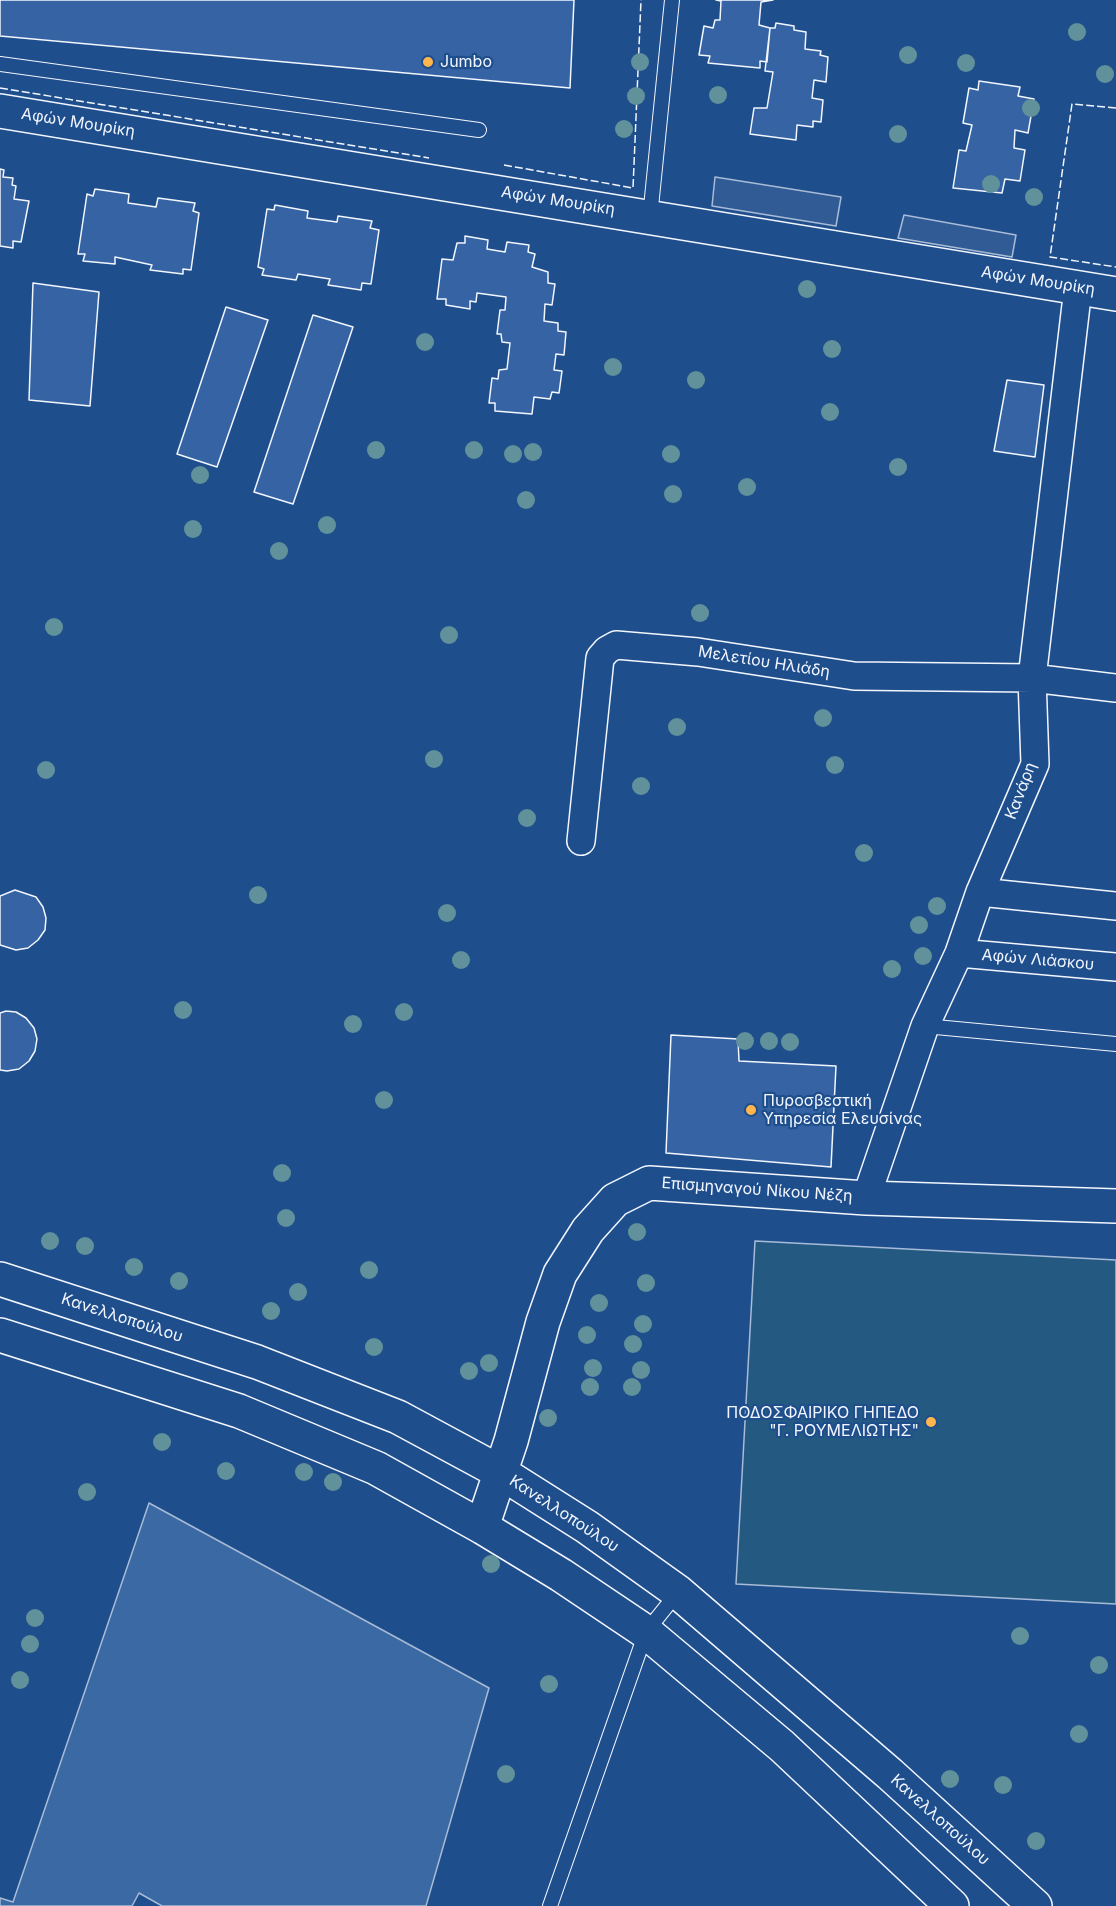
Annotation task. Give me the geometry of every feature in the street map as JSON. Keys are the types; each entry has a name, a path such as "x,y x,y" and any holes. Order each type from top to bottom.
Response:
{"street":[{"name":"Αφών Μουρίκη","path":"0,111 1116,294"},
{"name":"Κανάρη","path":"866,1198 926,1026 959,953 980,892 1035,764 1032,678 1078,288"},
{"name":"Μελετίου Ηλιάδη","path":"581,841 600,658 616,645 698,652 854,676 1032,678 1116,688"},
{"path":"980,892 1116,906"},
{"name":"Αφών Λιάσκου","path":"959,953 1116,967"},
{"name":"Επισμηναγού Νίκου Νέζη","path":"482,1527 543,1322 560,1274 588,1230 615,1200 649,1183 866,1198 1116,1206"},
{"name":"Κανελλοπούλου","path":"0,1279 257,1362 398,1417 500,1472 587,1527 678,1592 890,1774 1035,1906"},
{"path":"0,1335 239,1411 376,1468 482,1527 561,1575 645,1632 782,1746 952,1906"}],"lane":[{"path":"650,217 672,0"},
{"path":"0,64 479,129"},
{"path":"926,1026 1116,1044"},
{"path":"550,1906 645,1632 678,1592"}],"shaded area":[{"path":"715,177 841,197 836,226 712,206"},
{"path":"904,215 1016,235 1012,257 898,238"},
{"name":"ΠΟΔΟΣΦΑΙΡΙΚΟ ΓΗΠΕΔΟ \"Γ. ΡΟΥΜΕΛΙΩΤΗΣ\"","path":"755,1241 1116,1260 1116,1604 736,1584"},
{"path":"149,1503 489,1688 426,1906 162,1906 139,1893 132,1906 0,1906 0,1898 13,1902"}],"building":[{"name":"Jumbo","path":"0,0 574,0 570,88 0,36"},
{"path":"716,0 773,0 761,2 759,25 770,28 767,62 760,61 760,68 708,63 710,56 699,55 704,26 713,28 715,20 720,20 721,1"},
{"path":"776,23 794,26 794,30 806,32 805,49 821,51 820,55 828,57 826,82 814,80 812,98 823,100 821,122 813,121 813,127 797,125 796,140 750,134 754,108 767,108 773,72 765,71 770,28 775,28"},
{"path":"979,81 1020,87 1018,96 1034,99 1028,133 1015,130 1014,148 1025,150 1020,181 1005,179 1002,193 953,188 959,150 966,151 972,125 963,123 969,88 978,90"},
{"path":"0,169 4,170 3,177 13,178 12,185 16,186 14,199 29,201 21,242 13,241 13,248 0,246"},
{"path":"95,189 129,194 128,203 156,207 158,198 195,203 193,211 199,213 191,270 183,269 183,274 150,270 152,265 115,257 115,264 83,261 85,254 78,254 87,194 93,196"},
{"path":"275,205 308,211 307,218 337,222 338,216 372,221 370,228 379,230 371,284 362,283 361,290 328,285 330,279 298,274 296,280 262,275 264,269 258,267 267,209 274,210"},
{"path":"465,236 488,240 487,249 505,252 507,242 529,245 528,252 535,254 532,267 548,272 548,283 555,284 552,305 545,304 544,321 558,323 558,331 566,332 564,355 556,354 554,370 562,371 559,393 552,392 550,399 534,397 532,414 495,411 495,403 489,403 492,378 498,379 499,370 507,369 510,343 502,342 501,334 497,334 500,310 505,310 506,297 477,293 476,302 470,301 470,309 446,305 446,299 437,299 442,259 453,260 457,243 465,243"},
{"path":"33,283 99,292 90,406 29,400"},
{"path":"226,307 268,320 217,467 177,454"},
{"path":"313,315 353,327 293,504 254,492"},
{"path":"1007,380 1044,385 1035,457 994,451"},
{"path":"15,890 36,897 43,907 46,918 45,930 38,940 28,948 16,950 0,945 0,896"},
{"path":"16,1012 26,1018 34,1028 37,1039 35,1051 29,1061 19,1069 7,1071 0,1070 0,1013"},
{"name":"Πυροσβεστική Υπηρεσία Ελευσίνας","path":"671,1035 738,1039 739,1061 836,1066 831,1167 666,1153"}],"fence":[{"path":"504,165 633,188 641,0"},
{"path":"0,88 429,158"},
{"path":"1116,108 1072,104 1050,257 1116,267"}],"place":[{"name":"Jumbo","path":"428,62"},
{"name":"Πυροσβεστική Υπηρεσία Ελευσίνας","path":"751,1110"},
{"name":"ΠΟΔΟΣΦΑΙΡΙΚΟ ΓΗΠΕΔΟ \"Γ. ΡΟΥΜΕΛΙΩΤΗΣ\"","path":"931,1422"}]}
